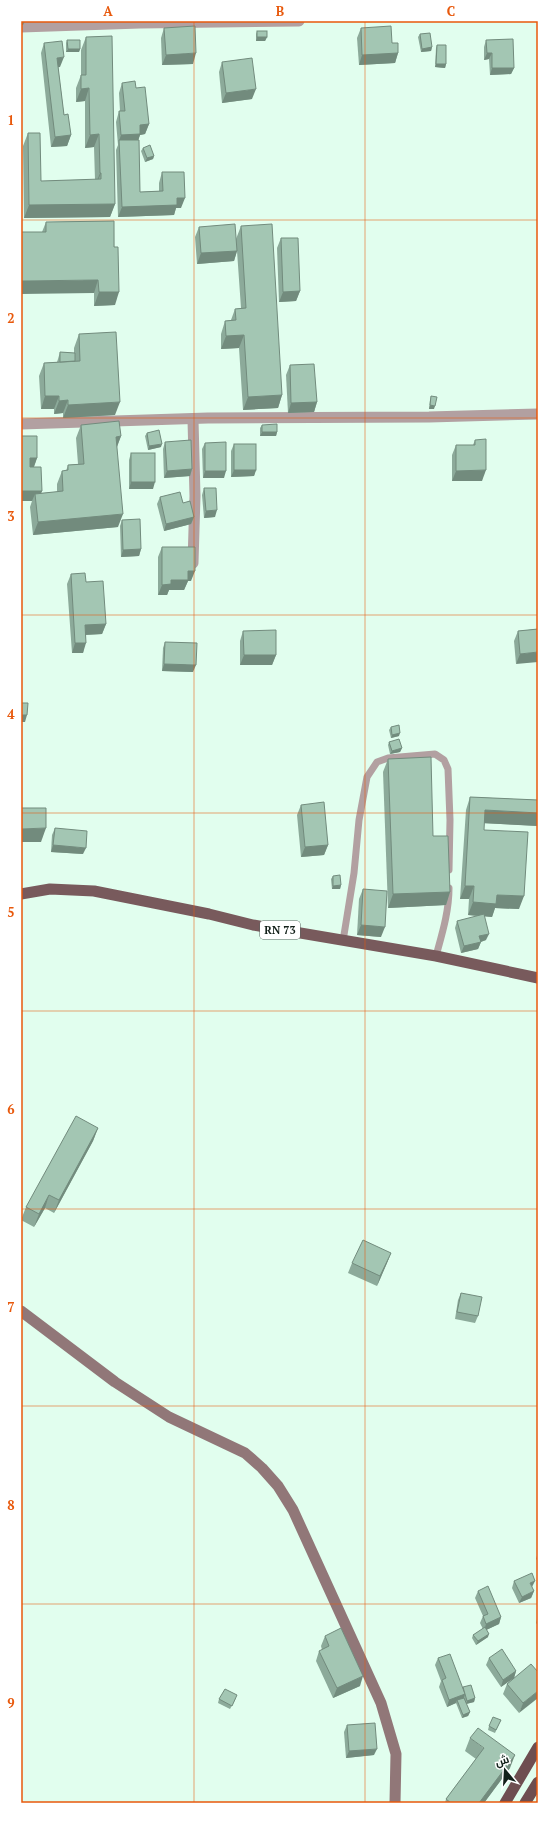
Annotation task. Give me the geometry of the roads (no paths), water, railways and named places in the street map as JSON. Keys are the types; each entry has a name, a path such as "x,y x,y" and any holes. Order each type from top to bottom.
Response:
{"highway":[{"path":"505,1803 538,1747"},
{"path":"525,1803 538,1782"}],"main road":[{"name":"RN 73","path":"21,894 50,889 94,892 209,914 253,925 436,956 538,978"},
{"path":"21,1311 115,1382 169,1417 245,1454 262,1468 278,1486 293,1510 381,1702 396,1754 395,1803"}],"street":[{"path":"21,27 140,23 299,21"},
{"path":"21,424 193,420 208,418 429,417 538,414"},
{"path":"193,420 195,496 193,573"}],"lane":[{"path":"343,941 354,873 359,820 367,777 377,762 388,758 435,754 444,760 448,769 450,820 449,903 436,956"}]}
